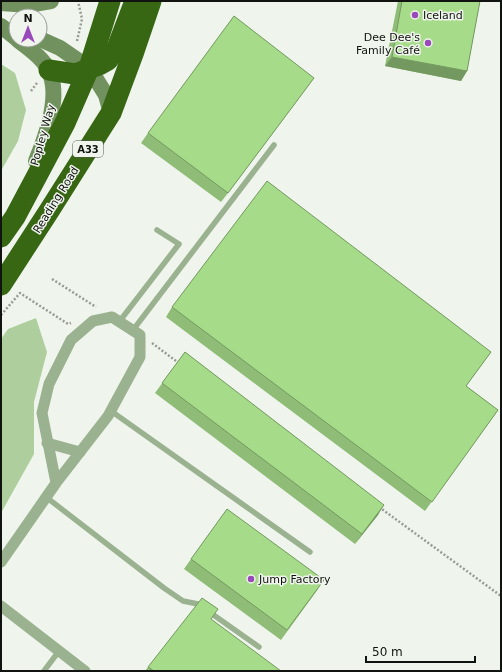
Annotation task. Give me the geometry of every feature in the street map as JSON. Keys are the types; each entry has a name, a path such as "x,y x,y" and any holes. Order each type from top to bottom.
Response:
{"highway":[{"name":"A33","path":"1,237 15,217 65,123 89,68 110,1"},
{"path":"49,70 75,74 108,60 117,48 135,1"},
{"name":"Reading Road","path":"1,285 34,236 111,113 151,1"}],"street":[{"path":"1,3 28,5 51,1"},
{"path":"48,43 60,48 89,68 106,95 111,113"},
{"name":"Popley Way","path":"15,217 42,147 54,104 53,85 49,70 36,54 28,48"},
{"path":"1,562 56,483 111,411 140,356 137,333 116,319 93,321 70,340 49,384 42,413 56,483"},
{"path":"47,443 80,452"},
{"path":"1,606 85,671"}],"lane":[{"path":"137,333 274,145"},
{"path":"116,319 179,244 157,230"},
{"path":"111,411 310,552"},
{"path":"46,497 164,588 183,601 198,604 259,647"},
{"path":"44,671 59,651"}],"path":[{"path":"76,43 80,33 82,20 78,1"},
{"path":"52,279 116,319"},
{"path":"1,316 20,293 68,324 75,321"},
{"path":"137,333 184,366"},
{"path":"378,507 501,596"}],"green space":[{"path":"1,64 15,73 26,110 18,141 1,171"},
{"path":"36,318 47,352 34,402 34,454 1,513 1,339 8,329"}],"building":[{"path":"402,1 480,1 467,71 392,57"},
{"path":"234,16 314,78 228,193 148,133"},
{"path":"267,181 491,352 466,386 498,410 432,502 172,307"},
{"path":"185,352 384,505 362,534 162,383"},
{"path":"227,509 324,580 287,630 191,559"},
{"path":"202,598 218,609 211,619 281,671 154,671 148,667"}],"place":[{"name":"Iceland","path":"415,15"},
{"name":"Dee Dee's Family Café","path":"428,43"},
{"name":"Jump Factory","path":"251,579"}]}
